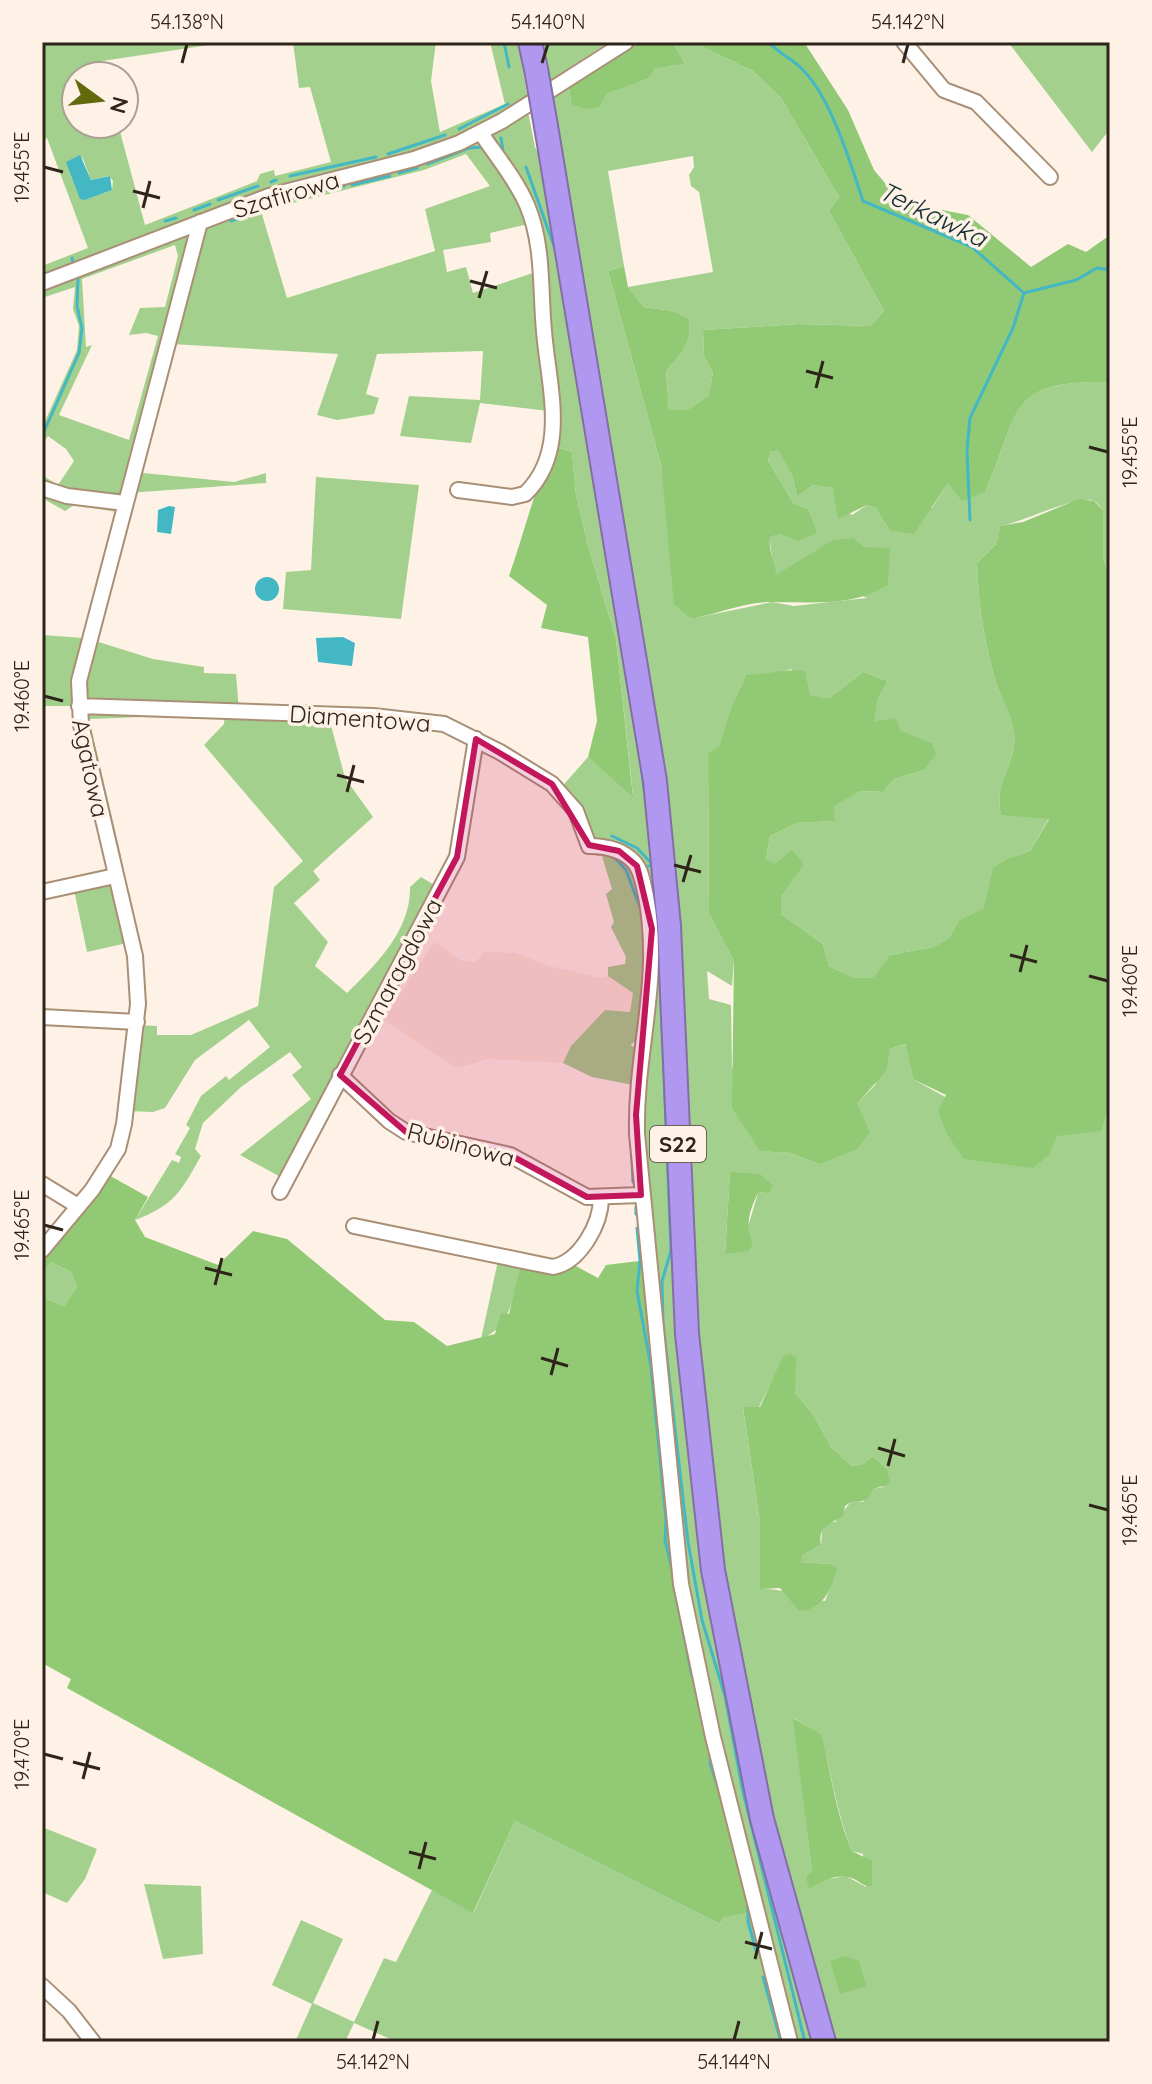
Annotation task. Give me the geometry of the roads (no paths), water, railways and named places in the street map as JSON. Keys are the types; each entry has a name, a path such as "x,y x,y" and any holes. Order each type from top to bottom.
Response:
{"highway":[{"name":"S22","path":"530,42 657,795 669,926 687,1334 713,1570 762,1819 824,2042"}],"street":[{"name":"Szafirowa","path":"42,283 281,192 414,159 481,133 626,42"},
{"path":"904,42 944,90 976,102 1050,177"},
{"path":"458,490 512,497 525,494 545,462 553,430 554,405 543,329 544,292 534,225 520,191 481,133"},
{"name":"Agatowa","path":"42,1250 105,1173 121,1140 137,1022 135,956 79,706 84,655 200,222"},
{"path":"42,488 67,496 125,503"},
{"name":"Diamentowa","path":"79,706 405,718 444,724 476,739 559,790 576,811 589,846 612,848 634,862 641,874 652,929 653,977 636,1115 641,1195"},
{"name":"Szmaragdowa","path":"280,1192 457,857 476,739"},
{"path":"42,892 115,876"},
{"path":"42,1017 137,1022"},
{"name":"Rubinowa","path":"340,1075 389,1121 406,1132 510,1155 587,1197 641,1195"},
{"path":"42,1184 78,1206"},
{"path":"641,1195 681,1584 713,1737 790,2042"},
{"path":"354,1226 553,1267 567,1262 577,1253 597,1223 601,1198"},
{"path":"42,1986 69,2011 93,2042"}],"water":[{"path":"80,155 91,180 110,176 112,190 80,199 66,162"},
{"path":"175,507 171,534 157,532 158,510"},
{"path":"267,577 278,584 279,589 272,600 267,601 256,594 255,589 262,578"},
{"path":"343,637 355,643 352,666 318,662 316,638"}],"waterway":[{"path":"504,42 509,67"},
{"name":"Terkawka","path":"769,42 803,70 822,97 839,132 863,201 972,247 1024,293 1076,280 1097,268 1110,270"},
{"path":"459,129 508,104"},
{"path":"388,154 445,135"},
{"path":"501,138 504,157"},
{"path":"427,164 469,148 483,147"},
{"path":"290,176 376,157"},
{"path":"526,167 556,252"},
{"path":"399,173 417,168"},
{"path":"352,185 390,176"},
{"path":"503,176 517,201"},
{"path":"271,182 276,180"},
{"path":"218,200 258,186"},
{"path":"231,221 285,200 344,186"},
{"path":"194,210 210,204"},
{"path":"165,221 176,218"},
{"path":"72,258 73,262"},
{"path":"42,436 79,353 82,328 77,306 78,279"},
{"path":"970,520 967,450 970,418 1013,328 1024,293"},
{"path":"640,756 649,828"},
{"path":"612,836 637,848 653,865 648,866"},
{"path":"615,858 626,870 641,910"},
{"path":"656,907 659,944"},
{"path":"660,975 671,1251 662,1281 663,1324 688,1542 702,1620 725,1696 743,1792 805,2042"},
{"path":"640,1017 642,1001"},
{"path":"631,1137 633,1182"},
{"path":"636,1207 636,1214"},
{"path":"637,1228 640,1261 637,1291 651,1367 666,1520 665,1540 674,1578"},
{"path":"674,1585 692,1676"},
{"path":"696,1691 699,1704"},
{"path":"711,1750 710,1763 722,1800"},
{"path":"748,1904 748,1921 756,1951"},
{"path":"763,1977 781,2042"}]}
